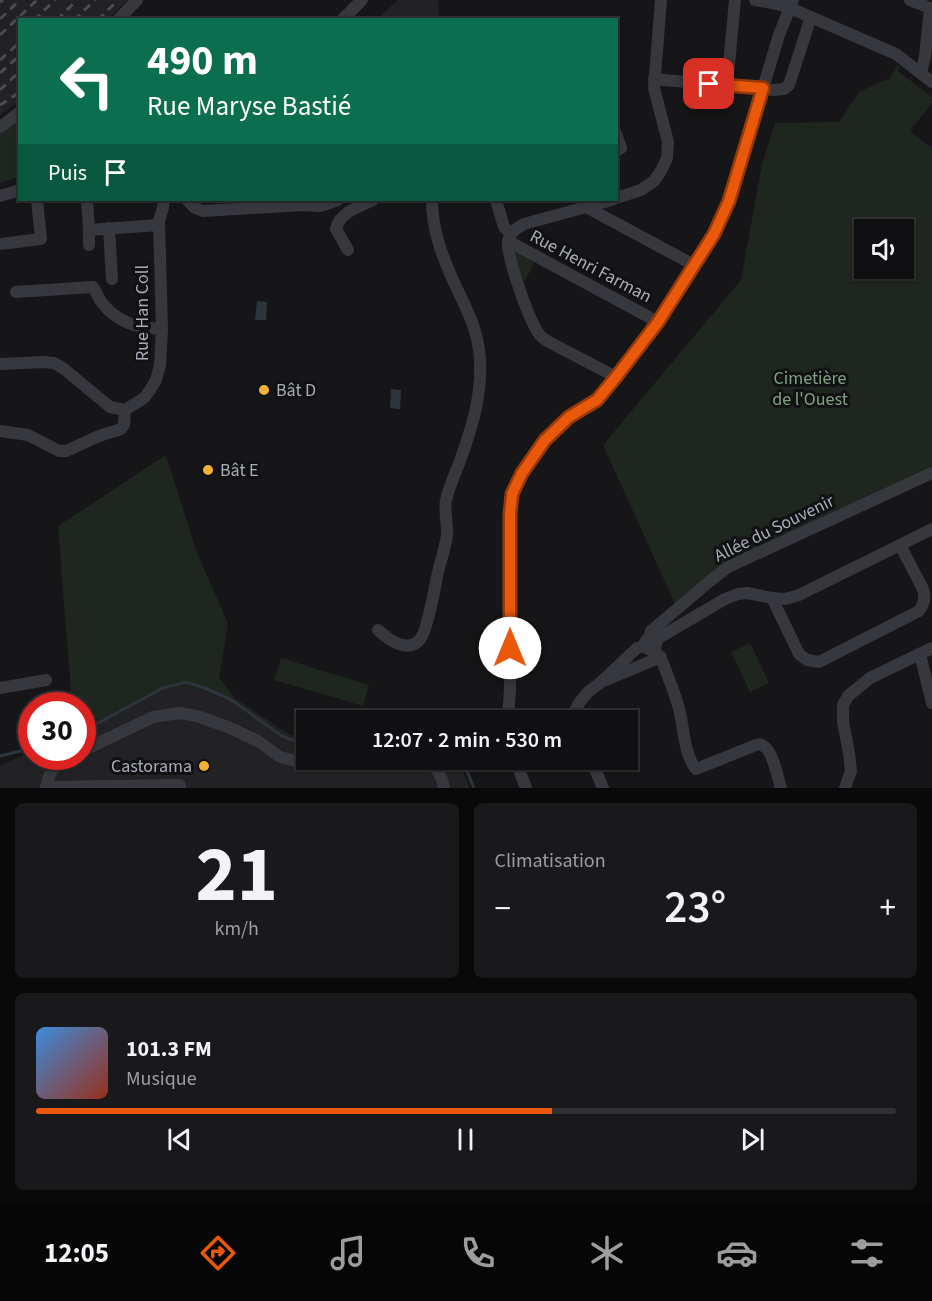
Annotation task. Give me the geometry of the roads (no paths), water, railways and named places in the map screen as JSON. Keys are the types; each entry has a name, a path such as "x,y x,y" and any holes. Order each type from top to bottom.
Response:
{"street":[{"path":"344,18 362,0"},
{"path":"618,197 641,190 654,181 667,158 668,142 654,88 661,0"},
{"path":"727,86 735,0"},
{"path":"754,0 792,4 811,17 897,54 932,82"},
{"path":"910,0 931,9 928,57 921,73"},
{"path":"510,710 510,514 512,494 522,473 545,440 569,417 597,400 616,377 658,322 714,234 729,201 779,35 792,4"},
{"path":"654,79 783,89 789,85 811,17"},
{"path":"0,127 18,114"},
{"path":"0,196 18,191"},
{"path":"0,244 41,239 37,201"},
{"path":"87,201 89,245"},
{"name":"Rue Han Coll","path":"125,410 144,398 156,380 160,365 162,329 159,225 161,210 166,201"},
{"path":"191,201 195,208 202,211 320,206 335,201"},
{"path":"348,250 336,229 338,221 345,214 371,201"},
{"path":"378,630 398,645 413,644 421,638 427,623 447,535 445,510 447,498 478,408 480,362 478,339 437,238 432,218 432,201"},
{"path":"496,201 509,238 508,256 533,325 547,341 616,377"},
{"path":"509,238 516,229 524,224 608,201"},
{"path":"586,207 694,265"},
{"path":"89,230 159,225"},
{"path":"109,228 112,279"},
{"name":"Rue Henri Farman","path":"509,238 658,322"},
{"path":"16,292 93,286 99,300 107,309 128,324 162,329"},
{"path":"0,364 54,363 110,407 125,410 124,425 121,429 66,451 59,451 28,435 0,431"},
{"name":"Allée du Souvenir","path":"653,646 651,631 728,567 932,473"},
{"path":"576,710 588,692 600,683 725,599 747,592 785,599 799,595 932,529"},
{"path":"772,598 799,654 807,660 819,662 920,610 924,605 925,596 900,545"},
{"path":"600,683 637,648 653,646"},
{"path":"653,646 678,705 689,754 696,769 760,744 770,752 781,788"},
{"path":"845,788 851,771 843,722 843,705 848,696 870,678 932,648"},
{"path":"917,656 932,703"},
{"path":"0,688 46,680"},
{"path":"96,744 153,717 179,713 228,727 258,741 280,757 296,761 414,759 427,761 443,781 444,788"},
{"path":"51,770 46,788 180,785 180,788"},
{"path":"519,770 526,788"},
{"path":"596,770 603,788"}],"waterway":[{"path":"96,724 163,688 186,682 230,699 282,736 296,741"},
{"path":"0,756 18,752"},
{"path":"467,770 474,788"}],"railway":[{"path":"0,19 20,0"},
{"path":"0,35 37,0"},
{"path":"36,18 55,0"},
{"path":"59,18 77,0"},
{"path":"76,18 95,0"},
{"path":"100,18 118,0"},
{"path":"0,60 18,44"},
{"path":"0,73 18,57"},
{"path":"0,90 18,73"},
{"path":"0,105 18,93"}],"place":[{"name":"Bât D","path":"264,390"},
{"name":"Bât E","path":"208,470"},
{"name":"Castorama","path":"204,766"}],"park label":[{"name":"Cimetière de l'Ouest","path":"810,388"}]}
